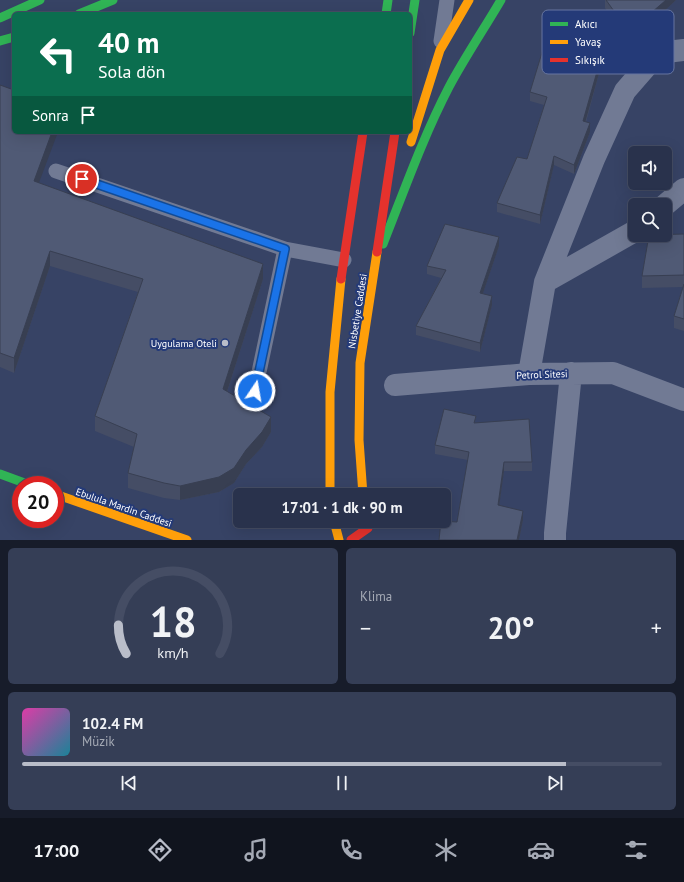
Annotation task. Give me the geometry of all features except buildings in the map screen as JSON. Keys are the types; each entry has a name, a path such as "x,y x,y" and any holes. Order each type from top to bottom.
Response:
{"main road":[{"path":"13,12 40,0"},
{"path":"84,12 113,0"},
{"path":"386,12 388,0"},
{"path":"412,20 415,0"},
{"path":"409,148 440,50 469,0"},
{"path":"376,262 415,162 440,106 461,64 501,0"},
{"path":"0,18 12,13"},
{"path":"0,41 12,38"},
{"name":"Nisbetiye Caddesi","path":"330,488 330,392 344,260 363,134"},
{"name":"Nisbetiye Caddesi","path":"362,488 359,440 360,363 395,134"},
{"path":"376,262 403,168"},
{"path":"0,474 12,478"},
{"name":"Ebulula Mardin Caddesi","path":"64,497 187,540"},
{"path":"336,528 339,540"},
{"path":"350,540 364,528"},
{"path":"369,528 371,540"}],"street":[{"path":"674,51 684,50"},
{"path":"529,374 544,282 594,159 625,91 640,74"},
{"path":"672,199 684,189"},
{"path":"544,282 628,235"},
{"path":"556,540 556,525 572,373"},
{"name":"Petrol Sitesi","path":"396,385 529,374 613,373 684,400"}],"lane":[{"path":"440,50 447,0"},
{"path":"56,171 285,249 344,260"},
{"path":"255,391 285,249"}],"traffic: fast":[{"path":"13,12 40,0"},
{"path":"84,12 113,0"},
{"path":"386,12 388,0"},
{"path":"412,20 415,0"},
{"path":"383,244 414,164 449,87 501,0"},
{"path":"0,18 12,13"},
{"path":"0,41 12,38"},
{"path":"0,474 12,478"}],"traffic: slow":[{"path":"411,142 440,50 469,0"},
{"path":"362,488 359,440 360,363 377,252"},
{"path":"330,488 330,392 341,279"},
{"path":"64,497 187,540"},
{"path":"336,528 339,540"}],"traffic: jam":[{"path":"341,279 363,134"},
{"path":"377,252 395,134"},
{"path":"351,540 368,528"}],"place":[{"name":"Uygulama Oteli","path":"225,343"}],"route":[{"path":"82,179 285,249 255,391"}]}
